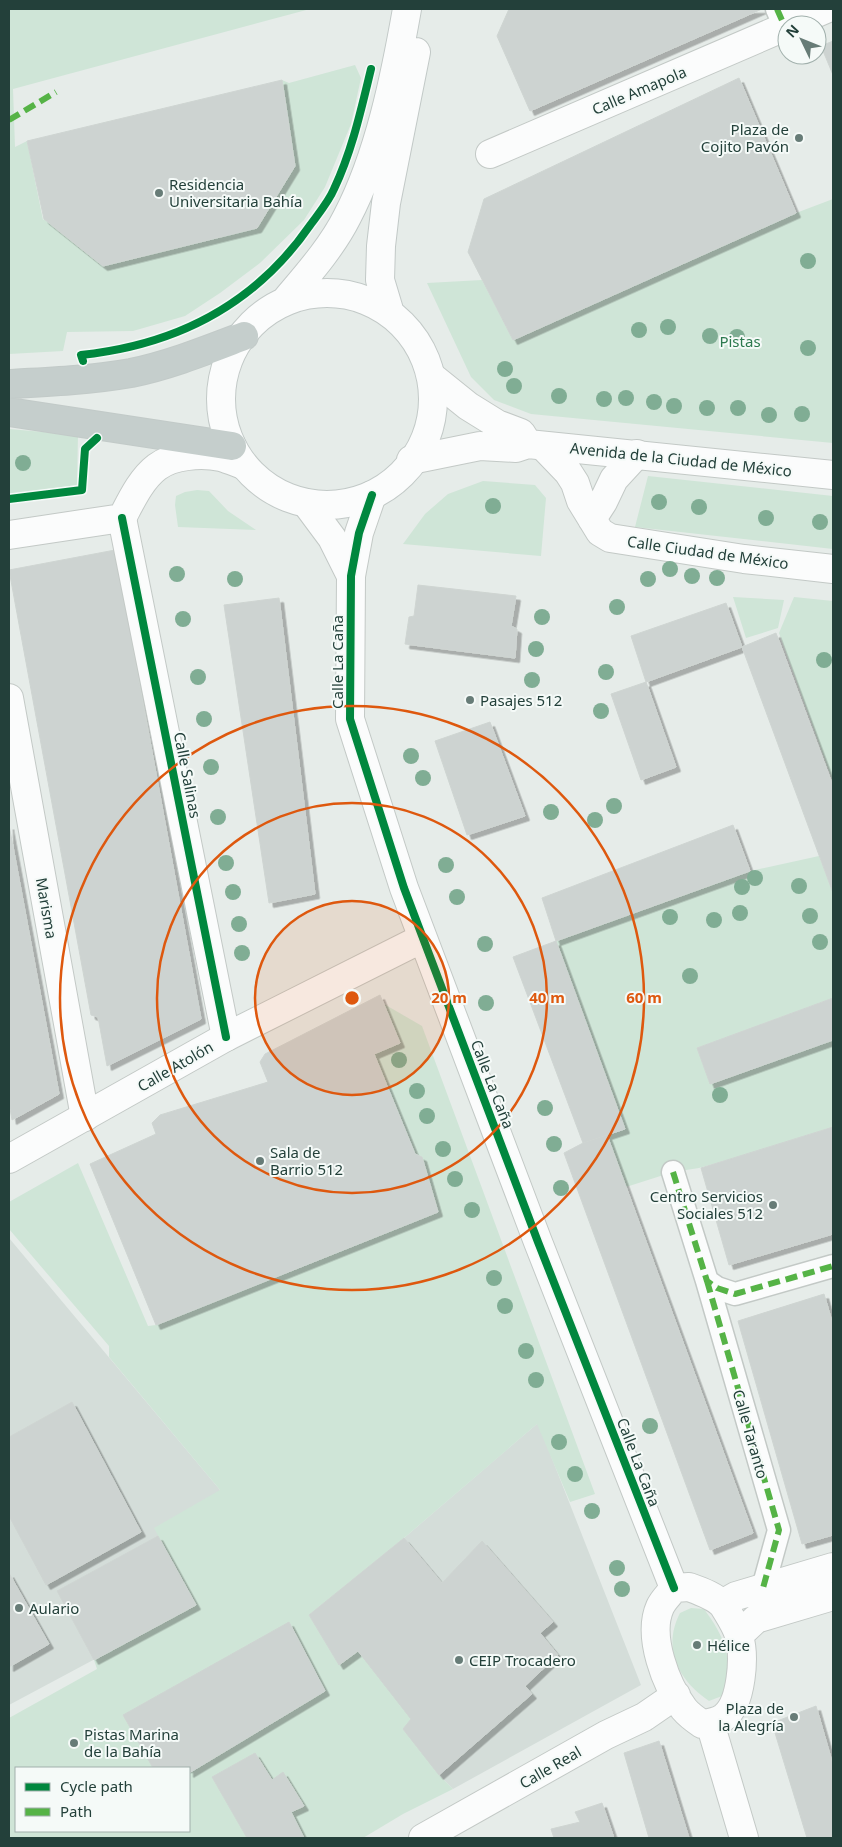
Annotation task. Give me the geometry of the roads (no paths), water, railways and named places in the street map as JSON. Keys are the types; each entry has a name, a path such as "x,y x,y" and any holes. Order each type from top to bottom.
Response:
{"highway":[{"path":"9,384 132,373 179,360 244,336"},
{"path":"9,412 178,438 237,456"}],"street":[{"path":"286,300 316,291 340,291 366,297 389,310 405,328 417,345 432,377 434,392 429,429 423,443 411,460 387,486 361,501 338,506 306,503 273,491 261,482 237,456 225,428 221,411 221,390 224,372 244,336 264,316 286,300 312,270 346,218 365,176 379,132 400,50 407,9"},
{"path":"389,310 380,280 380,246 386,203 425,9"},
{"name":"Calle Amapola","path":"807,15 826,9"},
{"name":"Calle Amapola","path":"490,154 777,25"},
{"path":"432,377 468,406 497,424 521,433 536,445"},
{"name":"Avenida de la Ciudad de México","path":"411,460 480,446 516,448 536,445 833,475"},
{"name":"Calle Ciudad de México","path":"536,445 568,472 575,483 581,501 600,532 610,538 744,559 833,569"},
{"path":"592,518 603,502 614,479 637,454"},
{"path":"9,535 122,518 142,484 157,467 173,460 205,455 220,457 237,456"},
{"name":"Calle La Caña","path":"372,495 359,533 351,576 350,719 404,888 535,1234 674,1588"},
{"path":"306,503 332,538 351,576"},
{"name":"Calle Salinas","path":"122,518 226,1037"},
{"name":"Marisma","path":"9,698 85,1117"},
{"name":"Calle Atolón","path":"9,1159 226,1037 423,938"},
{"name":"Calle Taranto","path":"673,1172 707,1281 779,1530 763,1588"},
{"path":"707,1281 717,1288 735,1294 833,1266"},
{"path":"722,1604 736,1596 833,1567"},
{"path":"689,1586 707,1594 722,1604 739,1635 742,1661 740,1682 734,1701 724,1717 710,1724 702,1724 685,1710 659,1658 655,1641 660,1606 674,1588 689,1586"},
{"path":"739,1635 756,1619 833,1596"},
{"name":"Calle Real","path":"441,1834 606,1735 644,1717 676,1695"},
{"path":"710,1724 744,1838"}],"place":[{"name":"Plaza de Cojito Pavón","path":"799,138"},
{"name":"Residencia Universitaria Bahía","path":"159,193"},
{"name":"Pasajes 512","path":"470,700"},
{"name":"Sala de Barrio 512","path":"260,1161"},
{"name":"Centro Servicios Sociales 512","path":"773,1205"},
{"name":"Aulario","path":"19,1608"},
{"name":"Hélice","path":"697,1645"},
{"name":"CEIP Trocadero","path":"459,1660"},
{"name":"Plaza de la Alegría","path":"794,1717"},
{"name":"Pistas Marina de la Bahía","path":"74,1743"}],"park label":[{"name":"Pistas","path":"740,341"}]}
